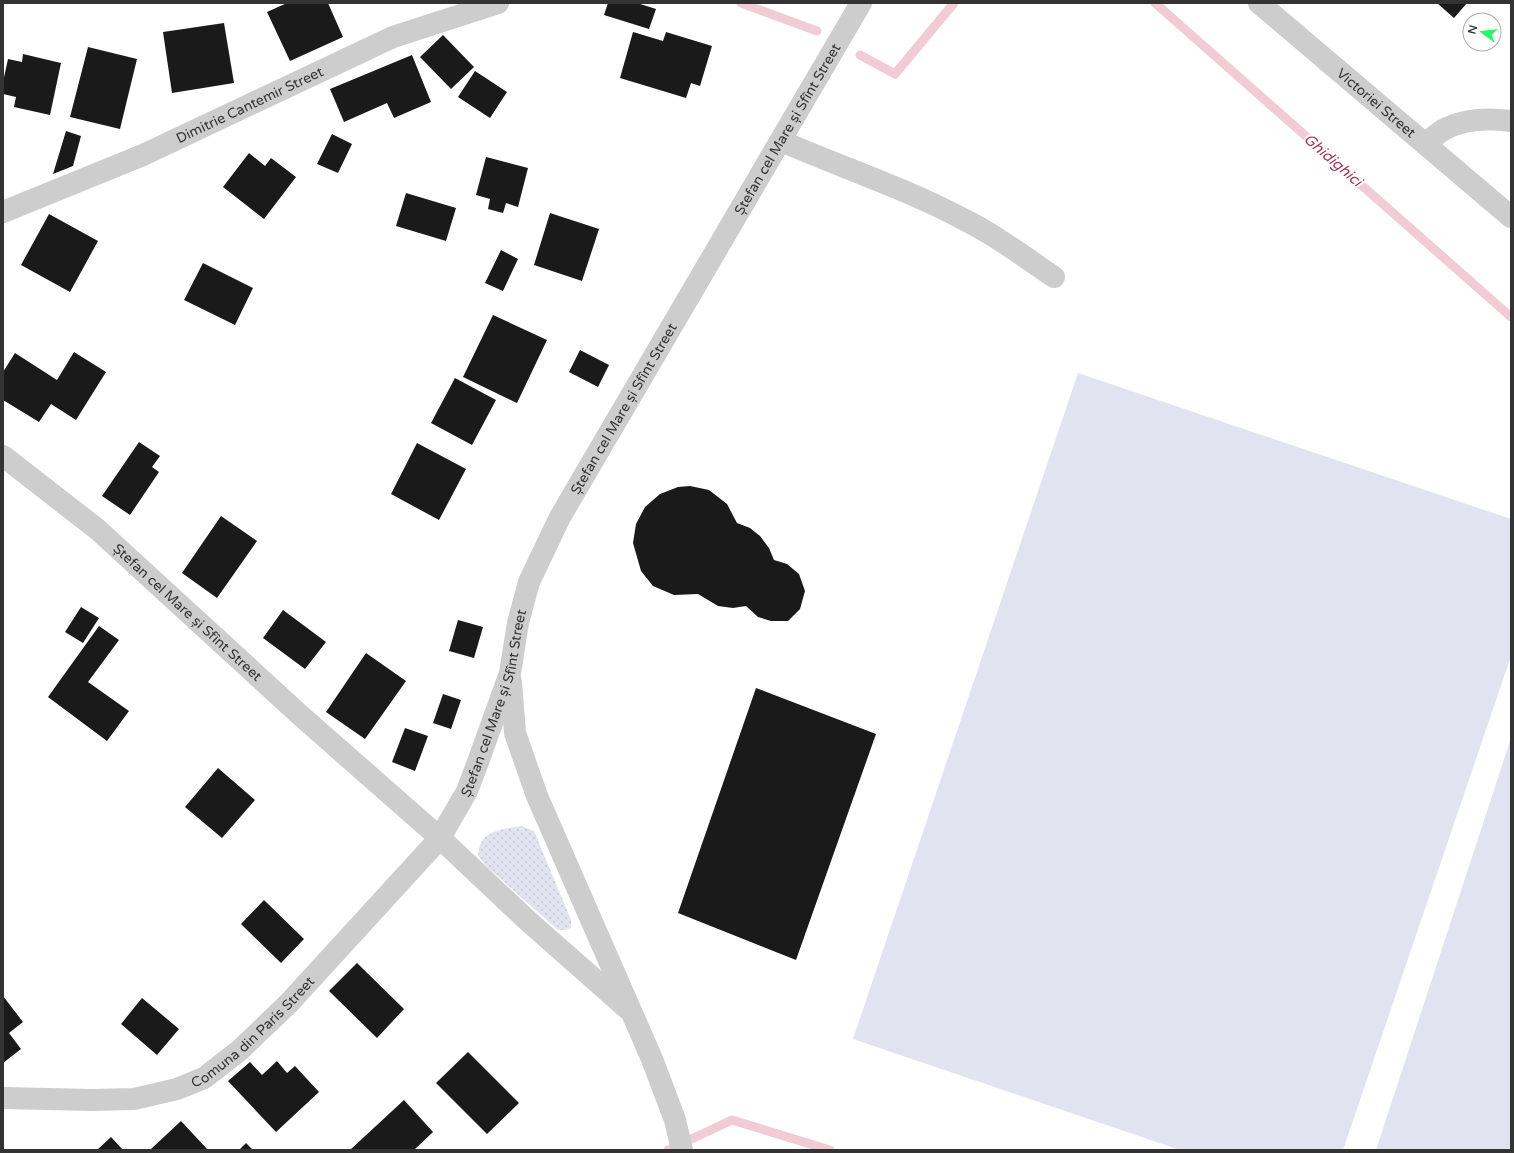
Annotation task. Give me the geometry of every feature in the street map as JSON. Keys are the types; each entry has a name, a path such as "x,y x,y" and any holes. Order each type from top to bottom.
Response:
{"street":[{"name":"Dimitrie Cantemir Street","path":"3,212 143,155 393,37 498,3"},
{"name":"Ștefan cel Mare și Sfînt Street","path":"440,838 467,790 493,722 510,673 518,623 529,582 560,516 861,3"},
{"name":"Victoriei Street","path":"1259,3 1425,143 1444,130 1468,122 1498,120 1511,121"},
{"path":"781,141 910,194 961,218 1000,240 1054,277"},
{"path":"1425,143 1511,217"},
{"name":"Ștefan cel Mare și Sfînt Street","path":"3,456 97,529 300,715 440,838 528,921 630,1010"},
{"path":"510,673 515,734 535,789 652,1060 675,1120 679,1140"},
{"name":"Comuna din Paris Street","path":"3,1098 92,1100 134,1099 177,1089 204,1078 240,1050 289,1003 440,838"}],"shaded area":[{"path":"1078,373 1511,519 1511,656 1343,1150 1180,1150 853,1039"},
{"path":"1511,738 1511,1150 1376,1150"},
{"path":"521,826 534,831 571,920 571,928 558,930 486,866 478,855 480,844 488,835 498,830"}],"building":[{"path":"287,3 328,3 343,37 290,61 267,12"},
{"path":"608,3 637,3 656,9 649,29 604,15"},
{"path":"1437,3 1467,3 1454,18"},
{"path":"224,23 234,83 172,93 163,32"},
{"path":"633,32 663,41 666,32 712,46 700,86 691,83 686,98 620,78"},
{"path":"443,35 474,67 451,89 420,57"},
{"path":"88,47 137,59 120,129 70,117"},
{"path":"23,54 61,63 50,115 14,107 16,97 3,94 3,82 8,59 22,62"},
{"path":"412,55 431,102 394,118 387,103 344,122 330,89"},
{"path":"475,71 507,92 490,118 458,97"},
{"path":"66,131 81,136 73,166 53,174"},
{"path":"332,134 352,144 338,173 317,164"},
{"path":"249,153 265,166 271,158 296,177 264,219 223,187"},
{"path":"486,157 528,168 518,207 506,203 503,213 488,209 490,199 476,195"},
{"path":"406,193 456,208 446,241 396,226"},
{"path":"550,213 599,229 582,281 534,265"},
{"path":"49,214 98,241 70,292 21,265"},
{"path":"501,250 518,259 503,291 485,283"},
{"path":"203,263 253,288 235,325 184,300"},
{"path":"493,315 547,340 517,403 463,377"},
{"path":"580,350 609,365 598,387 569,372"},
{"path":"74,352 106,372 76,420 51,404 39,422 3,400 3,372 15,353 57,380"},
{"path":"455,378 496,400 472,445 431,423"},
{"path":"139,442 160,456 152,467 159,472 130,515 102,496"},
{"path":"417,443 466,469 439,520 391,494"},
{"path":"690,486 709,490 727,504 737,523 750,528 760,536 769,548 774,560 787,564 799,574 805,591 800,609 788,621 771,621 758,617 746,606 733,608 718,606 698,594 674,595 653,586 641,571 633,543 636,524 645,507 660,494 678,487"},
{"path":"221,516 257,541 217,598 182,573"},
{"path":"81,607 99,618 83,643 65,632"},
{"path":"283,610 326,642 305,669 263,638"},
{"path":"458,620 483,627 474,658 449,651"},
{"path":"99,626 119,640 88,682 129,711 107,741 48,697"},
{"path":"366,653 406,681 365,739 326,712"},
{"path":"756,688 876,734 796,960 678,913"},
{"path":"443,694 461,700 451,729 433,723"},
{"path":"405,728 428,736 415,771 392,762"},
{"path":"218,768 255,800 222,838 185,807"},
{"path":"264,900 304,939 281,963 241,924"},
{"path":"357,963 404,1009 377,1038 329,991"},
{"path":"3,996 23,1022 9,1033 21,1049 3,1063"},
{"path":"142,998 179,1029 157,1055 121,1024"},
{"path":"468,1052 519,1103 487,1134 436,1083"},
{"path":"277,1061 287,1073 295,1066 319,1092 276,1132 228,1081 250,1062 262,1075"},
{"path":"404,1100 433,1132 414,1150 350,1150"},
{"path":"181,1121 208,1150 151,1149"},
{"path":"111,1137 123,1150 97,1150"},
{"path":"246,1143 253,1150 239,1150"}],"waterway":[{"name":"Ghidighici","path":"741,3 817,31"},
{"name":"Ghidighici","path":"860,55 895,74 954,3"},
{"name":"Ghidighici","path":"1155,3 1511,317"},
{"path":"668,1150 732,1120 830,1150"}]}
